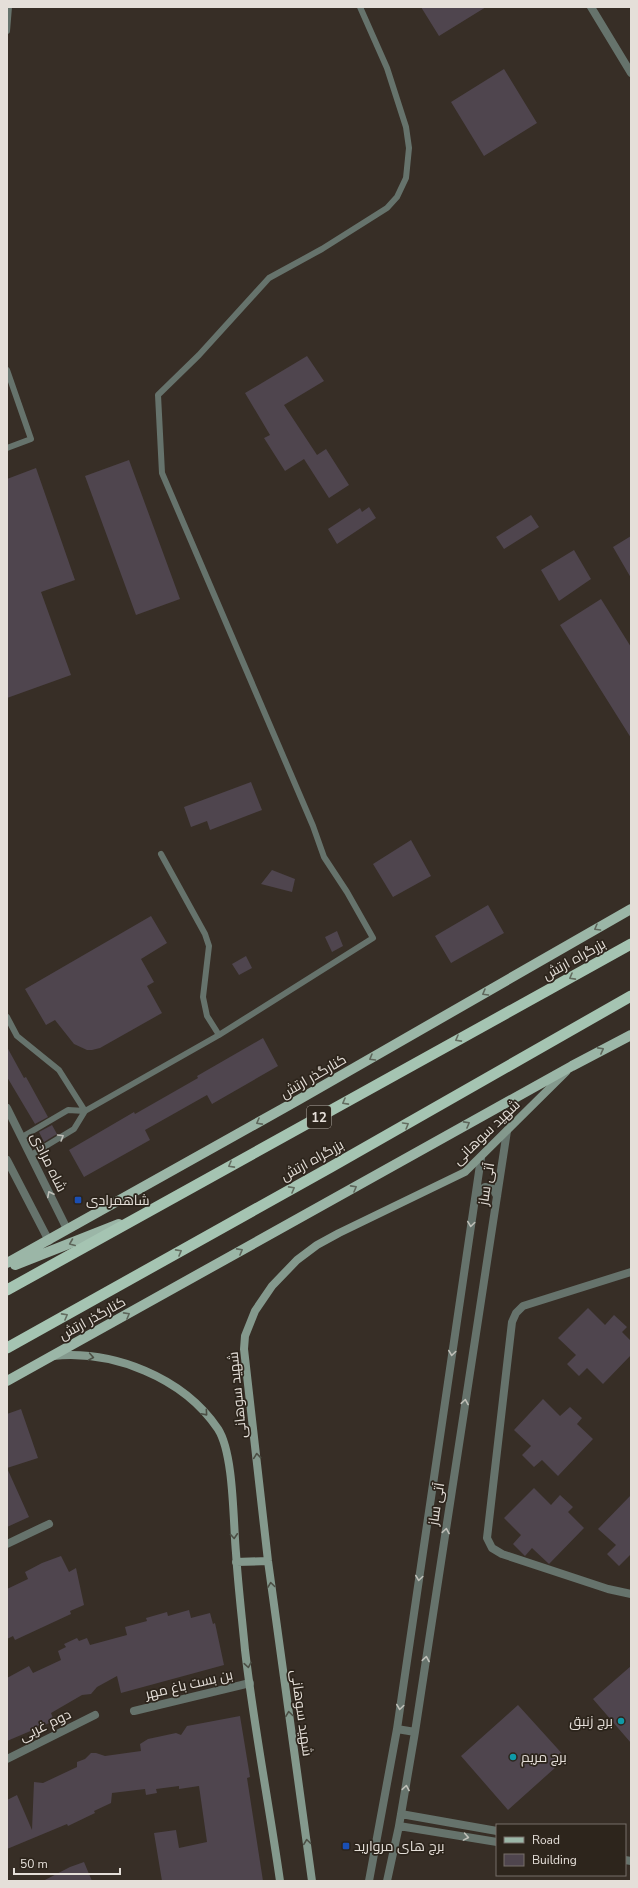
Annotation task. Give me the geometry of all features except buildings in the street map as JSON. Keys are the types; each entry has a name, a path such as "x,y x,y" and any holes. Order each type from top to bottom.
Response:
{"highway":[{"name":"بزرگراه ارتش","path":"7,1290 631,944"},
{"name":"بزرگراه ارتش","path":"7,1348 331,1167 631,996"}],"main road":[{"name":"کنارگذر ارتش","path":"7,1264 300,1099 631,909"},
{"name":"کنارگذر ارتش","path":"7,1381 572,1066 631,1035"},
{"name":"شهید سوهانی","path":"312,1881 268,1562 244,1349 245,1336 255,1311 280,1276 297,1260 316,1245 362,1221 456,1178 465,1172 481,1158 572,1066"},
{"path":"7,1268 147,1212"},
{"name":"شهید سوهانی","path":"52,1356 70,1354 122,1363 165,1380 195,1402 218,1429 226,1444 229,1464 236,1562 250,1683 280,1881"},
{"path":"236,1562 268,1562"}],"street":[{"path":"591,7 631,73"},
{"name":"شاه مرادی","path":"7,1108 67,1229"},
{"name":"آتی ساز","path":"387,1881 399,1826 415,1732 507,1131"},
{"name":"آتی ساز","path":"369,1881 397,1729 481,1158"},
{"path":"7,1160 49,1241"},
{"path":"476,1194 485,1187 492,1189 497,1196"},
{"path":"631,1272 523,1306 516,1313 512,1322 487,1538 492,1548 502,1554 608,1589 631,1594"},
{"path":"7,1544 49,1524"},
{"name":"بن بست باغ مهر","path":"134,1710 250,1683"},
{"name":"دوم غربی","path":"7,1759 95,1715"},
{"path":"397,1729 415,1732"},
{"path":"401,1814 496,1831"},
{"path":"399,1826 496,1842"}],"lane":[{"path":"7,30 9,7"},
{"path":"31,1155 74,1129 85,1111 219,1035 373,938 347,892 324,857 313,826 162,473 158,395 198,355 269,278 322,249 387,208 397,197 406,178 408,148 406,127 387,68 360,7"},
{"path":"7,370 31,439 7,448"},
{"path":"161,854 209,946 203,997 207,1016 219,1035"},
{"path":"7,1017 17,1036 59,1070 85,1111"},
{"path":"22,1137 68,1110 85,1111"}],"place":[{"name":"شاهمرادی","path":"78,1200"},
{"name":"برج زنبق","path":"621,1721"},
{"name":"برج مریم","path":"513,1757"},
{"name":"برج های مروارید","path":"346,1846"}]}
